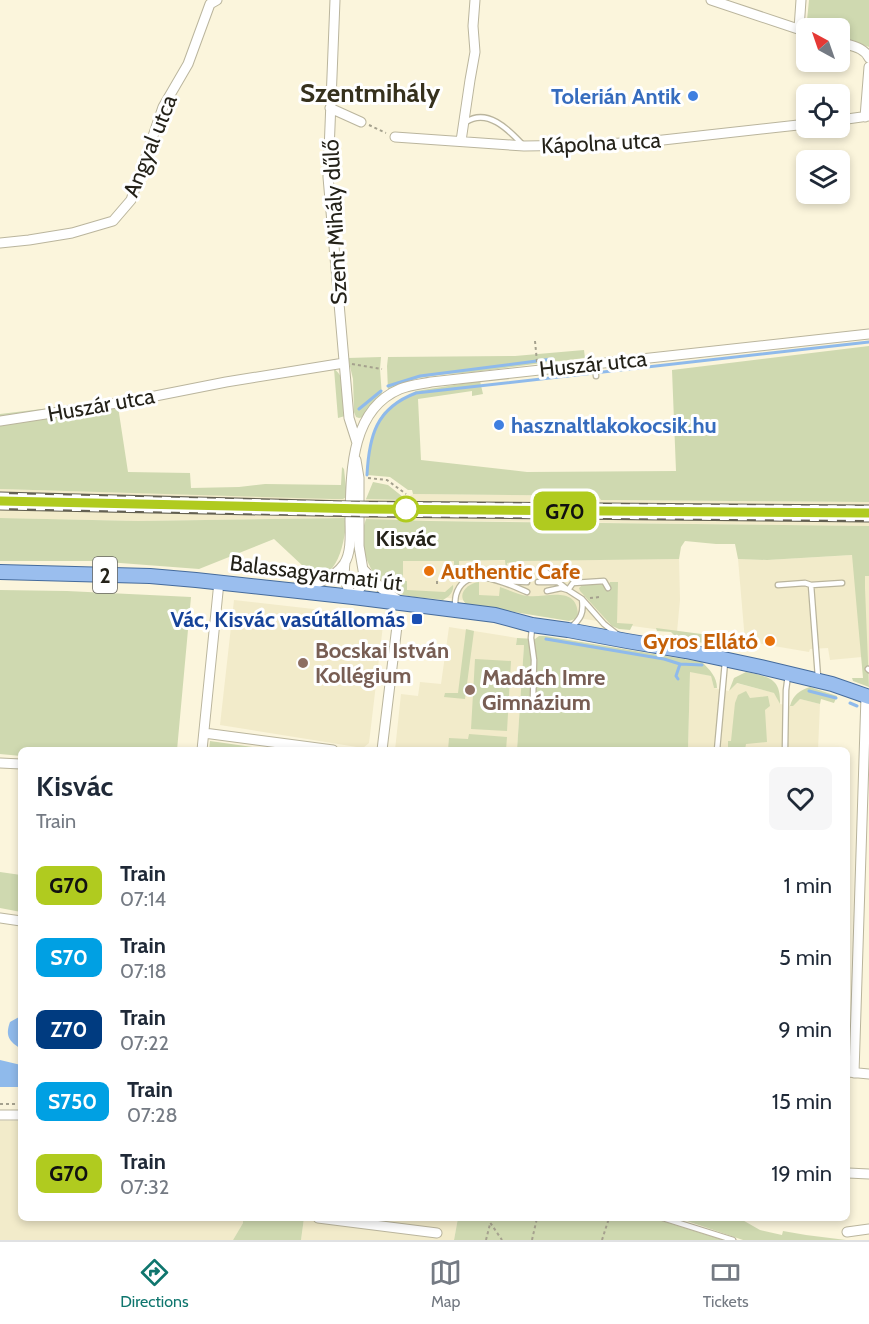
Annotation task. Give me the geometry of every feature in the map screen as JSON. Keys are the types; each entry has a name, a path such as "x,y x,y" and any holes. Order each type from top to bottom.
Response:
{"main road":[{"name":"Balassagyarmati út","path":"0,572 150,576 353,597 495,615 532,625 678,649 788,672 868,696"}],"street":[{"name":"Angyal utca","path":"0,243 72,233 113,220 131,200 163,107 188,64 210,4 217,0"},
{"name":"Szent Mihály dűlő","path":"335,0 328,177 349,418 357,443"},
{"path":"461,141 475,52 473,26 475,0"},
{"path":"711,0 796,29"},
{"path":"801,0 802,18"},
{"path":"850,45 862,49 869,58"},
{"path":"850,119 867,116 869,67"},
{"path":"330,108 361,122"},
{"name":"Kápolna utca","path":"395,137 524,146 588,145 654,141 796,125"},
{"name":"Huszár utca","path":"356,454 359,478 360,553 364,569 363,581 353,597 349,592 344,574 350,537 351,476 357,443 364,424 373,410 388,396 399,390 411,385 431,382 595,370 869,334"},
{"name":"Huszár utca","path":"0,421 344,363"},
{"path":"296,591 328,579 345,563"},
{"path":"364,569 382,590 408,604"},
{"path":"202,747 219,582"},
{"path":"382,747 397,626"},
{"path":"868,696 865,840 850,1073 869,1074"},
{"path":"204,733 310,747"},
{"path":"0,763 18,764"},
{"path":"0,918 18,921"},
{"path":"0,1114 18,1115"},
{"path":"850,1173 869,1174"},
{"path":"342,1221 437,1233"},
{"path":"847,1232 869,1229"}],"lane":[{"path":"464,123 470,119 488,117 509,130 524,146"},
{"path":"497,580 519,571"},
{"path":"538,571 545,571 582,600 604,624 627,641"},
{"path":"454,610 456,593 462,584 470,579 479,577 527,582"},
{"path":"497,580 527,592"},
{"path":"568,590 573,583 604,581 608,588"},
{"path":"538,582 558,582"},
{"path":"778,585 842,583"},
{"path":"811,585 818,680"},
{"path":"547,591 561,588 568,590"},
{"path":"568,630 582,616 582,600"},
{"path":"532,625 534,660 532,699"},
{"path":"717,747 725,659"},
{"path":"785,747 788,672"},
{"path":"681,1221 733,1240"}],"path":[{"path":"361,122 395,137"},
{"path":"535,341 537,358"},
{"path":"356,365 382,369"},
{"path":"362,477 387,480 406,494"},
{"path":"0,1104 18,1104"},
{"path":"488,1221 502,1240"},
{"path":"532,1240 536,1221"},
{"path":"602,1240 608,1221"},
{"path":"486,1240 490,1224"}],"shaded area":[{"path":"0,489 348,499 347,518 138,521 0,518"},
{"path":"413,494 598,496 601,500 869,502 869,526 366,519 366,499 403,500"},
{"path":"853,555 862,657 830,660 828,648 810,649 809,652 745,641 738,559 767,560"},
{"path":"857,555 869,555 869,683"},
{"path":"679,559 680,600 677,632 403,591 403,561"},
{"name":"Bocskai István Kollégium","path":"234,600 384,617 369,743 364,747 220,725"},
{"name":"Madách Imre Gimnázium","path":"449,627 517,638 516,644 524,645 517,747 395,747 401,694 418,696 420,682 441,684"},
{"path":"690,671 711,676 714,688 729,691 736,683 775,693 780,704 792,706 800,699 820,704 818,747 688,747"},
{"path":"0,1121 18,1121 18,1221 243,1221 233,1240 0,1240"},
{"path":"304,1221 457,1221 454,1240 301,1240"}],"green space":[{"path":"809,0 869,0 869,47 850,40 850,18 807,18"},
{"path":"869,346 869,502 601,500 598,496 413,494 412,490 408,490 390,477 367,475 370,445 376,425 384,412 416,391 480,381 483,394 472,396 472,391 418,399 421,460 527,472 676,471 672,370"},
{"path":"584,350 585,358 430,376 408,381 388,391 388,357 515,356"},
{"path":"381,357 382,396 364,417 356,417 353,379 348,358"},
{"path":"334,369 341,378 344,390 345,416 338,418"},
{"path":"117,400 128,472 190,473 191,488 265,484 341,485 342,467 347,497 332,499 0,489 0,414"},
{"path":"373,482 388,485 403,497 403,500 366,499"},
{"path":"0,518 138,521 347,518 342,548 329,572 311,579 290,580 262,571 304,567 274,539 199,569 94,561 0,561"},
{"path":"366,519 869,526 869,576 865,576 865,588 869,687 853,681 852,678 863,678 852,555 767,560 738,559 735,544 685,541 681,547 679,559 521,561 507,563 508,570 506,570 505,560 459,561 459,580 454,581 454,561 403,561 403,581 407,581 407,590 445,592 453,585 451,594 443,600 400,594 378,579 368,563 363,546 362,532"},
{"path":"479,582 479,595 499,596 500,587 528,596 567,596 576,606 578,615 569,621 466,604 463,600 463,593 471,584"},
{"path":"618,582 617,623 633,624 630,630 612,626 579,588 582,585 609,584"},
{"path":"0,590 191,597 177,747 18,747 18,756 0,754"},
{"path":"656,628 724,637 719,646 677,638 671,632 657,631"},
{"path":"466,629 474,631 465,699 444,697 445,693 458,693"},
{"path":"545,636 702,662 714,677 717,688 714,688 711,676 690,672 688,747 517,747 524,645 516,645 517,638 535,639"},
{"path":"475,659 511,661 507,731 471,729"},
{"path":"746,672 772,680 778,688 780,704 774,693 737,683 729,691 734,678"},
{"path":"810,687 837,696 834,703 821,699 820,704 800,699 790,706 797,694"},
{"path":"746,691 750,698 768,696 770,706 765,710 767,742 746,744 746,747 728,747 728,741 731,741 738,695"},
{"path":"469,734 507,737 506,747 448,747 449,738 468,739"},
{"path":"210,741 253,747 209,747"},
{"path":"0,872 18,875 18,911 0,908"},
{"path":"243,1221 304,1221 301,1240 233,1240"},
{"path":"457,1221 663,1221 723,1240 454,1240"},
{"path":"687,1221 744,1221 760,1230 782,1235 783,1231 846,1240 743,1240"}],"water":[{"path":"18,1018 18,1046 8,1035 10,1022"},
{"path":"0,1060 18,1064 18,1087 0,1087"}],"waterway":[{"path":"367,475 370,448 377,425 392,407 402,399 416,393 869,342"},
{"path":"388,386 420,376 552,359"},
{"path":"359,409 381,391"},
{"path":"546,639 664,659 680,664 702,665"},
{"path":"678,679 676,676 680,664"},
{"path":"809,691 836,698"},
{"path":"850,703 857,706"}],"railway":[{"path":"0,494 348,503 869,507"},
{"path":"0,508 366,515 869,520"}],"train":[{"name":"G70","path":"0,501 366,509 869,513"}],"place":[{"name":"Tolerián Antik","path":"693,96"},
{"name":"hasznaltlakokocsik.hu","path":"499,425"},
{"name":"Kisvác","path":"406,509"},
{"name":"Authentic Cafe","path":"429,571"},
{"name":"Vác, Kisvác vasútállomás","path":"417,619"},
{"name":"Gyros Ellátó","path":"770,641"},
{"name":"Bocskai István Kollégium","path":"303,663"},
{"name":"Madách Imre Gimnázium","path":"470,690"}],"district":[{"name":"Szentmihály","path":"370,93"}]}
